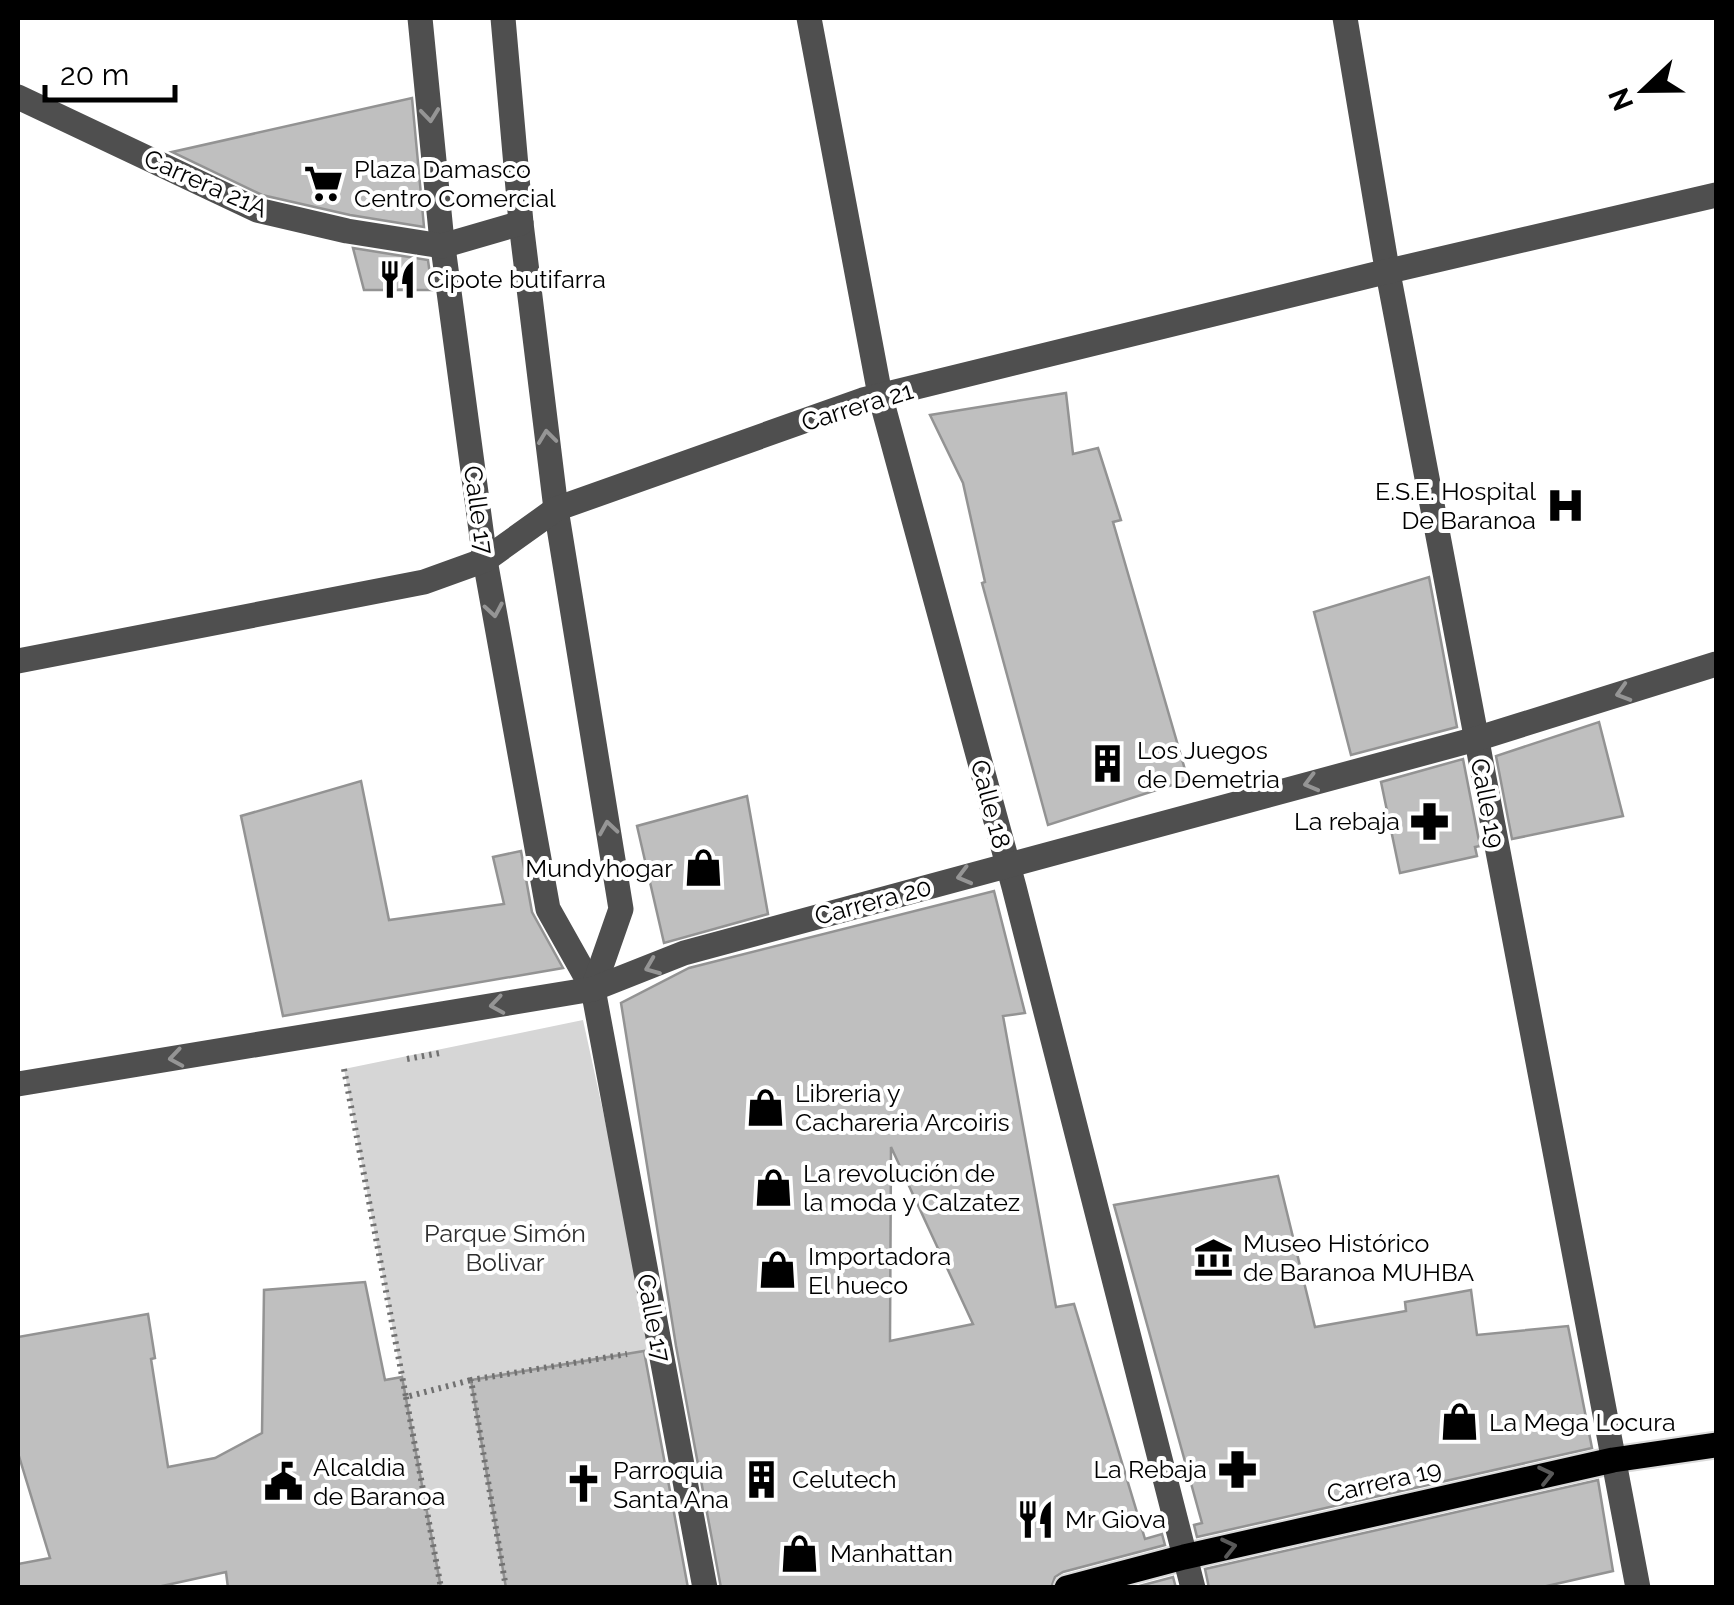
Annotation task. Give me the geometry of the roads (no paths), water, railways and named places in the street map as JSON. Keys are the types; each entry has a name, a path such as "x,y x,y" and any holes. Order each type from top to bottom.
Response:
{"main road":[{"name":"Carrera 19","path":"1067,1588 1184,1557 1612,1460 1716,1445"}],"street":[{"name":"Calle 17","path":"420,18 442,246 485,560 548,909 593,989 705,1588"},
{"name":"Calle 17","path":"504,18 521,223 556,509 621,909 593,989"},
{"name":"Calle 18","path":"809,18 880,395 1008,864 1192,1588"},
{"name":"Calle 19","path":"1345,18 1388,272 1638,1588"},
{"name":"Carrera 21A","path":"18,97 257,210 347,231 442,246 521,223"},
{"name":"Carrera 21","path":"18,661 424,582 485,560 556,509 880,395 1716,195"},
{"name":"Carrera 20","path":"18,1084 593,989 684,954 1476,739 1716,664"}],"place":[{"name":"Plaza Damasco Centro Comercial","path":"324,183"},
{"name":"Cipote butifarra","path":"397,279"},
{"name":"E.S.E. Hospital De Baranoa","path":"1566,505"},
{"name":"Los Juegos de Demetria","path":"1107,764"},
{"name":"La rebaja","path":"1430,821"},
{"name":"Mundyhogar","path":"703,868"},
{"name":"Libreria y Cachareria Arcoiris","path":"765,1107"},
{"name":"La revolución de la moda y Calzatez","path":"773,1187"},
{"name":"Museo Histórico de Baranoa MUHBA","path":"1213,1257"},
{"name":"Importadora El hueco","path":"778,1270"},
{"name":"La Mega Locura","path":"1459,1422"},
{"name":"La Rebaja","path":"1237,1469"},
{"name":"Celutech","path":"762,1479"},
{"name":"Alcaldia de Baranoa","path":"283,1481"},
{"name":"Parroquia Santa Ana","path":"583,1484"},
{"name":"Mr Giova","path":"1035,1519"},
{"name":"Manhattan","path":"800,1553"}],"park label":[{"name":"Parque Simón Bolivar","path":"505,1248"}]}
